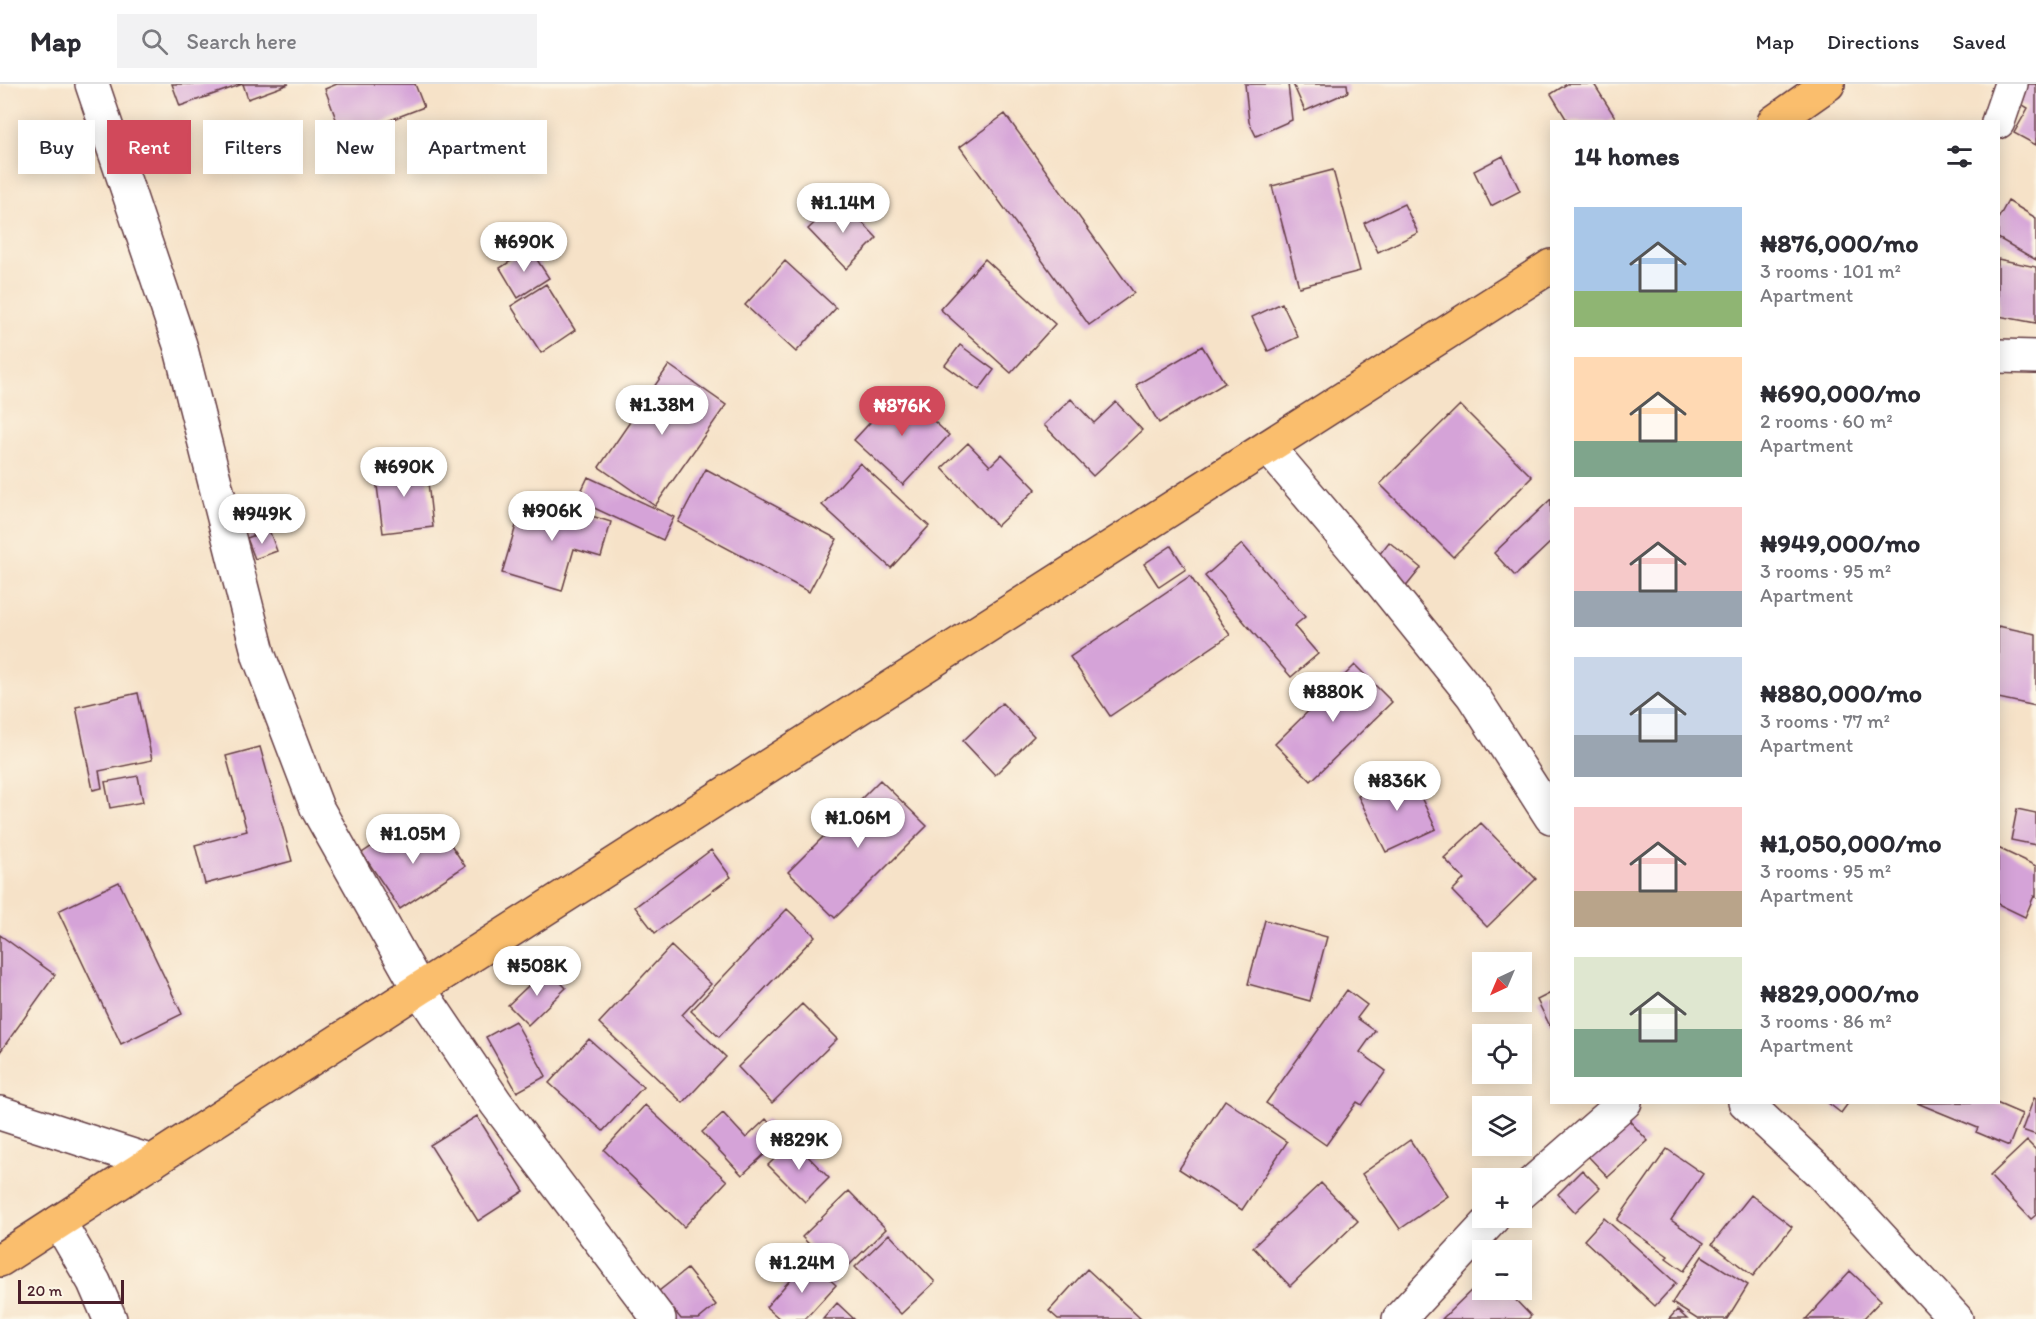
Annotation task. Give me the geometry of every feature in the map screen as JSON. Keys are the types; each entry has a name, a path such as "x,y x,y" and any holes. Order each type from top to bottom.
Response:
{"main road":[{"path":"1777,120 1828,84"},
{"path":"0,1260 419,989 1550,267"}],"street":[{"path":"92,84 180,345 259,656 317,808 419,989 496,1103 659,1319"},
{"path":"1999,120 2011,84"},
{"path":"2000,356 2036,357"},
{"path":"1268,447 1370,568 1473,696 1550,815"},
{"path":"1532,1183 1623,1104"},
{"path":"1747,1104 1823,1175 1956,1319"},
{"path":"0,1113 152,1162"},
{"path":"59,1222 94,1282 110,1319"},
{"path":"1399,1319 1484,1228"}],"building":[{"path":"172,84 243,84 180,106"},
{"path":"243,84 289,84 248,99"},
{"path":"337,84 415,84 424,107 390,120 336,120 325,89"},
{"path":"1245,84 1288,84 1292,120 1256,136 1249,122"},
{"path":"1293,84 1347,84 1348,92 1305,111"},
{"path":"1567,84 1594,84 1615,117 1611,120 1567,120 1551,94"},
{"path":"2026,84 2036,84 2036,145 2014,133 2028,108 2016,101"},
{"path":"1005,114 1134,293 1089,325 960,147"},
{"path":"1503,156 1520,191 1491,206 1474,171"},
{"path":"1333,170 1360,271 1299,287 1272,186"},
{"path":"840,199 877,238 846,269 808,229"},
{"path":"2008,201 2036,218 2036,260 2000,239 2000,215"},
{"path":"1404,204 1418,233 1378,252 1364,223"},
{"path":"530,249 549,278 518,298 500,268"},
{"path":"985,259 1055,324 1011,373 940,309"},
{"path":"2000,259 2036,267 2036,323 2000,316"},
{"path":"785,261 836,308 796,352 745,305"},
{"path":"546,284 575,330 541,353 511,306"},
{"path":"1282,303 1298,337 1268,351 1252,317"},
{"path":"960,345 994,370 979,390 945,365"},
{"path":"1202,346 1225,383 1159,423 1136,385"},
{"path":"669,365 726,405 655,506 599,467"},
{"path":"900,390 949,435 903,485 854,440"},
{"path":"1071,399 1094,423 1116,402 1142,430 1093,476 1044,425"},
{"path":"1460,405 1532,477 1453,557 1380,484"},
{"path":"968,443 990,466 1002,454 1036,489 997,526 942,468"},
{"path":"860,463 929,526 891,568 822,505"},
{"path":"426,464 433,527 383,533 375,470"},
{"path":"706,469 837,539 809,592 678,522"},
{"path":"588,477 674,517 663,540 577,500"},
{"path":"525,495 611,522 601,557 574,549 562,591 502,573"},
{"path":"1550,500 1550,543 1515,576 1494,553"},
{"path":"269,530 277,551 255,559 247,538"},
{"path":"1389,542 1421,568 1404,589 1372,564"},
{"path":"1242,544 1305,617 1294,626 1318,654 1291,677 1205,576"},
{"path":"1171,546 1186,569 1159,587 1144,564"},
{"path":"1190,576 1230,635 1110,716 1070,657"},
{"path":"2000,626 2036,634 2036,706 2000,698"},
{"path":"1355,665 1392,702 1311,781 1275,744"},
{"path":"138,693 152,760 99,771 102,788 93,790 76,707"},
{"path":"1002,703 1034,736 995,775 963,741"},
{"path":"260,747 292,861 205,884 195,845 247,831 226,756"},
{"path":"1409,772 1436,829 1386,852 1358,796"},
{"path":"138,776 143,802 110,808 105,782"},
{"path":"880,780 927,826 835,918 788,872"},
{"path":"2017,809 2036,813 2036,845 2011,840"},
{"path":"1481,823 1536,879 1487,927 1452,891 1464,879 1444,858"},
{"path":"440,828 465,866 400,909 362,853 393,832 406,851"},
{"path":"2000,849 2036,866 2036,897 2034,896 2025,917 2000,905"},
{"path":"711,850 731,877 655,933 635,907"},
{"path":"119,882 182,1014 121,1044 58,911"},
{"path":"787,909 815,936 719,1037 691,1011"},
{"path":"1265,920 1327,937 1310,1001 1248,984"},
{"path":"0,935 55,975 0,1052"},
{"path":"671,946 711,984 682,1015 726,1057 683,1103 599,1023"},
{"path":"547,968 566,988 528,1025 508,1005"},
{"path":"1347,990 1367,1005 1357,1018 1375,1031 1360,1052 1386,1071 1362,1105 1357,1102 1326,1145 1266,1103"},
{"path":"1550,994 1550,1026 1537,1000"},
{"path":"802,1004 837,1039 772,1103 738,1067"},
{"path":"515,1021 546,1076 517,1092 486,1037"},
{"path":"589,1039 643,1087 603,1131 549,1083"},
{"path":"2034,1098 2036,1099 2036,1135 2022,1130"},
{"path":"1225,1100 1287,1142 1242,1210 1179,1169"},
{"path":"1830,1104 1848,1104 1841,1113"},
{"path":"1919,1104 1999,1104 2022,1114 2009,1146 1976,1132 1978,1128"},
{"path":"645,1105 727,1181 684,1227 604,1150"},
{"path":"723,1113 746,1138 766,1119 783,1137 742,1175 702,1132"},
{"path":"477,1116 524,1191 478,1221 430,1145"},
{"path":"1626,1117 1648,1141 1608,1177 1586,1154"},
{"path":"1410,1140 1448,1196 1400,1229 1362,1174"},
{"path":"793,1141 829,1178 805,1202 768,1165"},
{"path":"2027,1141 2036,1150 2036,1215 2031,1219 1990,1176"},
{"path":"1667,1149 1703,1174 1671,1220 1704,1243 1684,1271 1666,1258 1668,1256 1617,1220"},
{"path":"1582,1170 1600,1188 1575,1212 1558,1194"},
{"path":"1321,1183 1358,1221 1290,1286 1253,1247"},
{"path":"849,1191 886,1229 839,1275 802,1237"},
{"path":"1751,1195 1792,1227 1753,1276 1712,1244"},
{"path":"1604,1218 1676,1283 1655,1306 1584,1240"},
{"path":"889,1234 935,1282 901,1314 855,1267"},
{"path":"1702,1256 1748,1285 1727,1319 1697,1319 1672,1303"},
{"path":"808,1260 836,1285 805,1319 780,1319 766,1307"},
{"path":"687,1269 716,1305 699,1319 681,1319 659,1291"},
{"path":"1087,1269 1141,1319 1058,1319 1049,1311"},
{"path":"1850,1271 1881,1300 1863,1319 1806,1319"},
{"path":"1472,1290 1472,1300 1516,1300 1531,1316 1528,1319 1442,1319"},
{"path":"837,1303 854,1319 823,1319"},
{"path":"1677,1310 1687,1319 1669,1319"}]}
